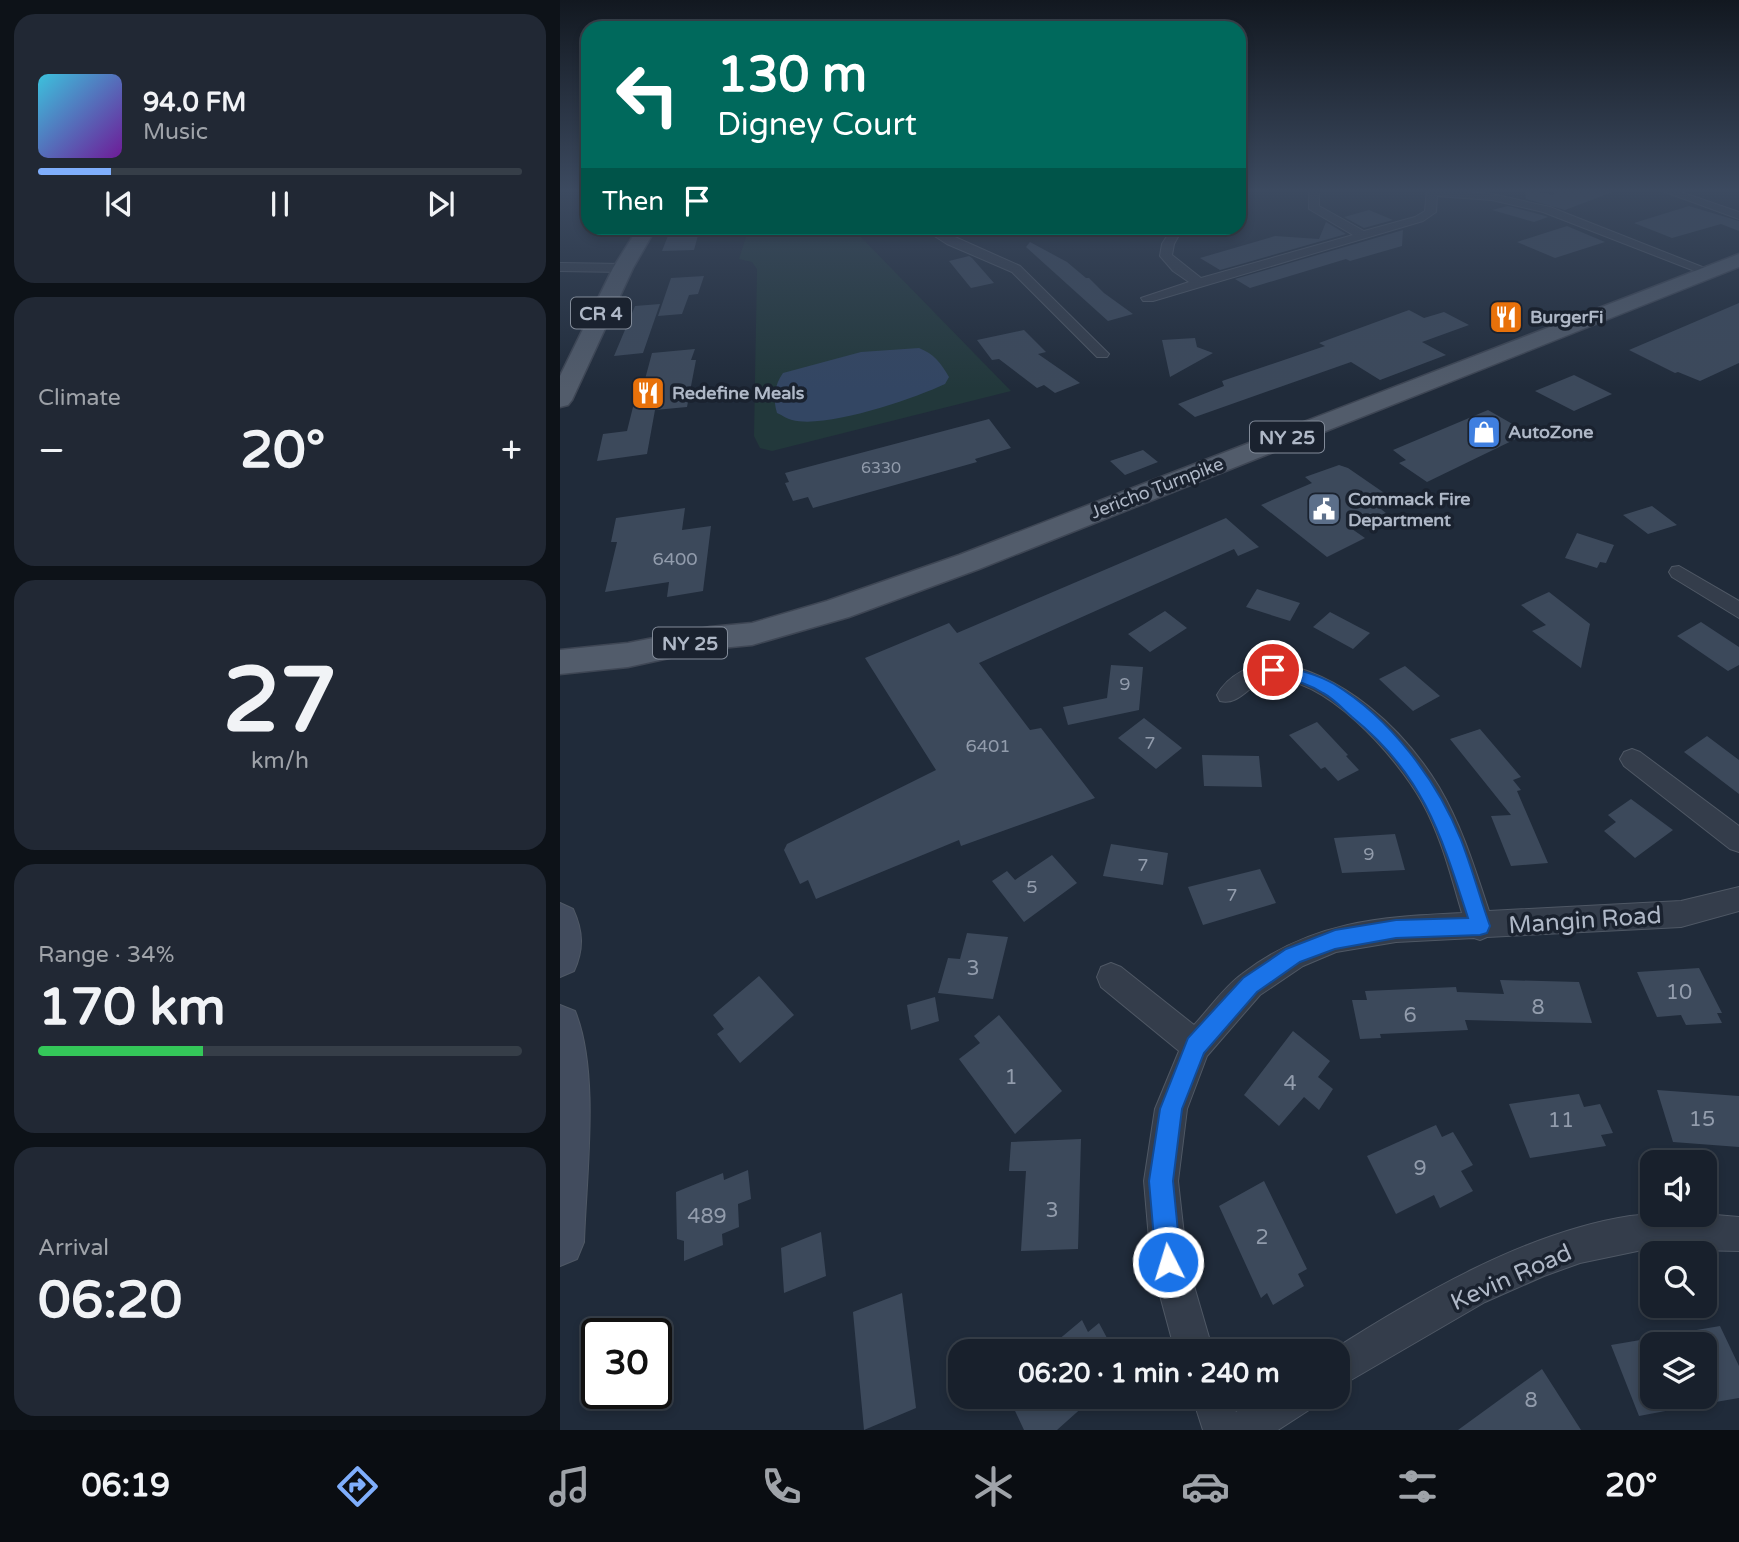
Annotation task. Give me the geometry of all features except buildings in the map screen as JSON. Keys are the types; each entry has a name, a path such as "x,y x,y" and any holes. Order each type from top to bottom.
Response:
{"main road":[{"name":"CR 4","path":"560,400 630,256"},
{"name":"Jericho Turnpike","path":"560,662 628,655 710,638 752,634 838,608 969,562 1724,266"},
{"path":"560,921 563,932 560,958"},
{"path":"560,1026 567,1088 560,1242"}],"street":[{"path":"989,256 1003,260 1016,269 1102,354"},
{"path":"1166,256 1177,268 1198,282"},
{"path":"1148,298 1290,256"},
{"path":"1692,256 1724,266"},
{"path":"560,267 623,268"},
{"path":"1679,572 1739,611"},
{"path":"1228,695 1247,677 1273,670 1300,676 1329,689 1376,727 1408,760 1430,795 1452,839 1480,926"},
{"path":"1632,759 1739,841"},
{"name":"Mangin Road","path":"1190,1339 1168,1262 1161,1181 1171,1109 1196,1046 1250,985 1293,956 1335,939 1396,929 1681,914 1739,899"},
{"path":"1111,977 1196,1046"},
{"name":"Kevin Road","path":"1350,1361 1457,1298 1548,1256 1619,1236 1690,1231 1739,1234"},
{"path":"1216,1409 1223,1430"},
{"path":"1244,1430 1276,1409"}],"green space":[{"path":"740,256 879,256 1011,391 772,451 760,448 754,436 757,269 752,262 739,259"}],"water":[{"path":"919,348 933,356 943,367 949,377 945,384 847,417 807,422 792,420 777,413 775,393 783,373 861,352"}],"place":[{"name":"BurgerFi","path":"1506,317"},
{"name":"Redefine Meals","path":"648,393"},
{"name":"AutoZone","path":"1484,432"},
{"name":"Commack Fire Department","path":"1324,509"}],"route":[{"path":"1168,1262 1161,1181 1171,1109 1196,1046 1250,985 1293,956 1335,939 1396,929 1480,926 1452,839 1430,795 1408,760 1376,727 1329,689 1300,676 1273,670"}]}
